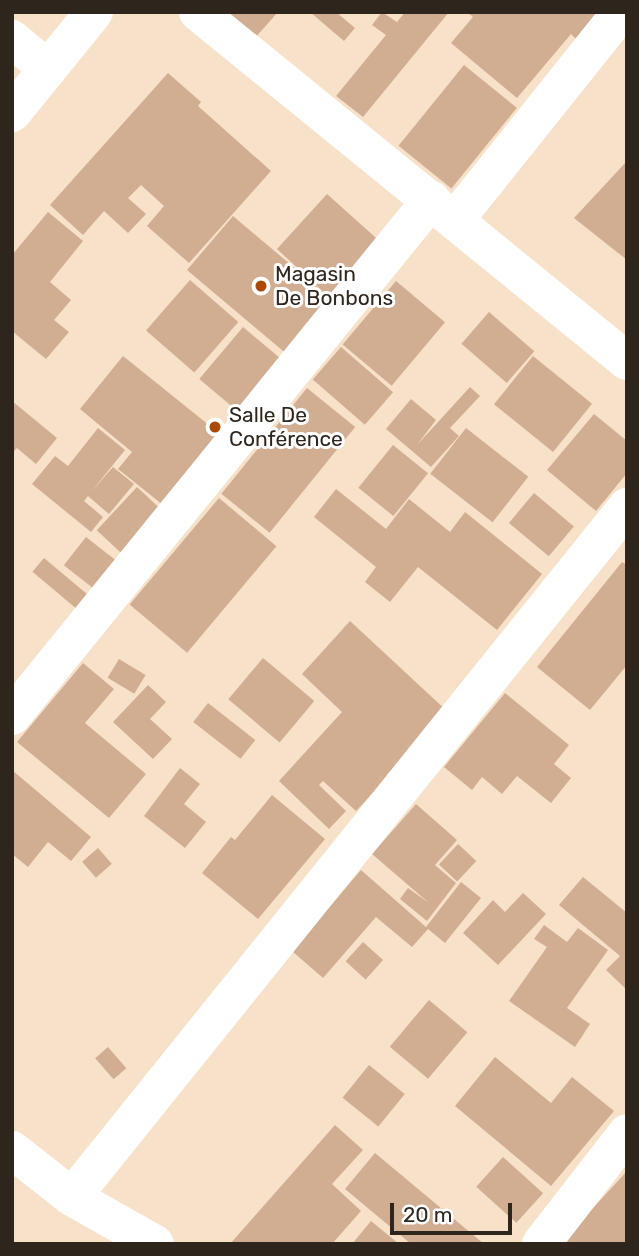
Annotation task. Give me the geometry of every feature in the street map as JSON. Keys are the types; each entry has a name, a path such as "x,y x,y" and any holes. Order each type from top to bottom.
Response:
{"street":[{"path":"12,113 94,12"},
{"path":"198,12 627,361"},
{"path":"12,716 443,210 621,12"},
{"path":"12,39 48,69"},
{"path":"72,1197 627,507"},
{"path":"541,1244 627,1133"},
{"path":"12,1150 72,1197 140,1241"}],"building":[{"path":"223,12 278,12 254,39"},
{"path":"310,12 336,12 355,28 344,41"},
{"path":"382,12 397,22 405,12 449,12 363,117 336,96 386,35 372,25"},
{"path":"467,12 602,12 577,40 571,34 517,98 451,43 473,17"},
{"path":"464,65 517,108 451,189 399,146"},
{"path":"168,73 201,102 198,106 271,171 189,263 147,226 164,206 141,185 128,198 146,214 128,233 104,211 83,235 50,205"},
{"path":"627,161 627,260 574,218"},
{"name":"Magasin De Bonbons","path":"327,194 385,246 289,356 187,270 233,216 329,297 277,249"},
{"path":"48,212 83,241 50,282 71,300 54,320 69,332 46,359 12,331 12,255"},
{"path":"190,280 238,322 194,373 146,331"},
{"path":"396,281 445,322 392,386 343,345"},
{"path":"489,312 534,351 507,383 461,344"},
{"path":"243,327 283,360 239,413 199,379"},
{"path":"341,347 393,392 365,425 313,379"},
{"path":"123,356 230,442 173,513 118,469 132,452 80,409"},
{"path":"533,356 592,404 553,452 494,404"},
{"path":"470,387 480,396 450,428 459,436 431,467 386,429 411,399 436,420 417,445"},
{"path":"307,388 355,427 270,533 221,494"},
{"path":"12,401 57,438 36,464 17,448 12,453"},
{"path":"594,414 627,441 627,473 596,511 547,470"},
{"path":"98,428 125,450 91,492 113,467 134,484 109,514 88,496 84,501 103,517 91,532 32,484 55,456 68,466"},
{"path":"466,428 528,477 493,522 430,474"},
{"path":"393,445 428,473 393,516 358,488"},
{"path":"137,487 172,520 132,563 97,530"},
{"path":"336,489 386,529 409,499 450,532 465,512 542,574 497,630 418,567 390,602 365,582 376,567 314,517"},
{"path":"534,493 574,526 549,556 509,523"},
{"path":"219,498 276,546 187,653 130,604"},
{"path":"86,537 123,566 101,594 64,565"},
{"path":"44,558 95,601 84,615 32,572"},
{"path":"622,562 627,565 627,665 590,710 537,667"},
{"path":"350,621 448,712 356,811 323,781 319,785 346,811 329,829 279,781 342,712 302,674"},
{"path":"263,658 314,701 280,742 228,699"},
{"path":"119,659 146,675 134,694 108,678"},
{"path":"83,663 114,689 85,723 146,774 109,818 17,742"},
{"path":"148,685 166,702 150,719 172,739 153,759 113,722"},
{"path":"505,693 569,745 554,764 571,778 551,803 517,776 502,794 482,777 472,790 444,767"},
{"path":"208,703 255,740 241,759 193,722"},
{"path":"180,768 200,784 184,804 206,822 185,848 144,816"},
{"path":"12,770 91,837 71,861 48,842 28,867 12,854"},
{"path":"272,795 325,839 258,919 202,873 231,837 235,840"},
{"path":"416,804 457,840 435,865 456,883 427,921 400,899 408,888 429,903 372,854"},
{"path":"458,844 476,861 457,882 439,864"},
{"path":"98,848 112,864 96,878 82,862"},
{"path":"361,870 426,927 461,882 481,898 445,943 428,929 412,947 376,917 323,978 292,951"},
{"path":"583,877 627,913 627,990 606,970 620,956 559,905"},
{"path":"523,893 546,914 498,965 463,933 493,900 505,912"},
{"path":"544,925 567,942 578,928 608,950 567,1008 590,1024 575,1047 509,1001 547,947 534,939"},
{"path":"363,942 383,960 366,979 346,961"},
{"path":"429,1000 467,1032 428,1079 390,1047"},
{"path":"108,1047 126,1068 114,1079 95,1058"},
{"path":"495,1057 551,1103 572,1077 614,1111 551,1186 455,1106"},
{"path":"369,1065 405,1094 378,1127 343,1098"},
{"path":"335,1125 363,1150 332,1184 361,1211 332,1244 230,1244"},
{"path":"375,1153 484,1244 411,1244 345,1189"},
{"path":"503,1157 543,1193 516,1223 476,1187"},
{"path":"627,1171 627,1244 560,1244"},
{"path":"371,1221 399,1244 352,1244"}],"place":[{"name":"Magasin De Bonbons","path":"261,286"},
{"name":"Salle De Conférence","path":"215,427"}]}
